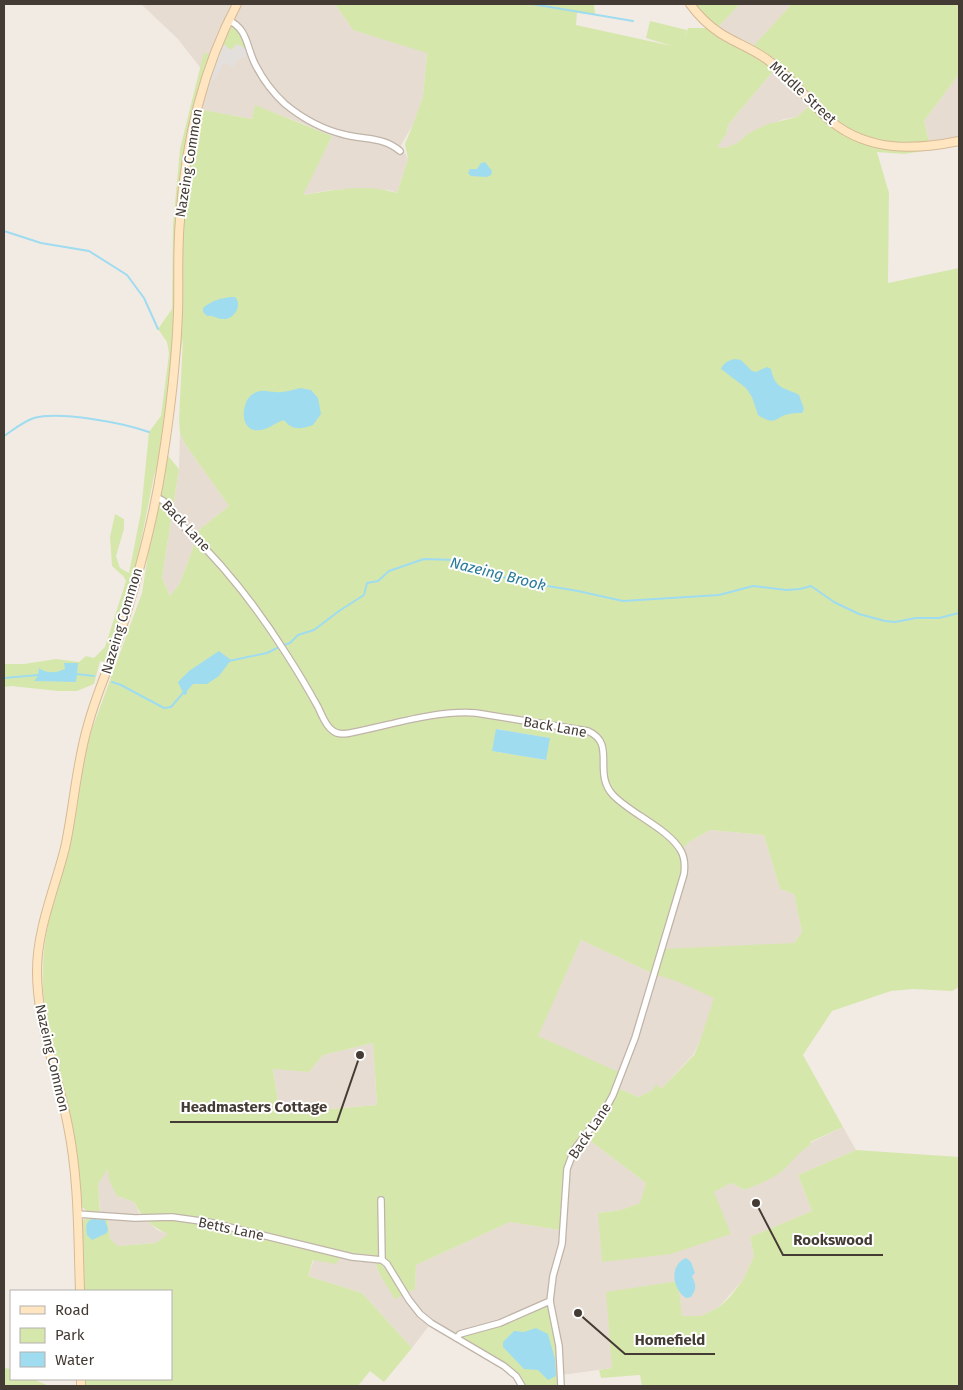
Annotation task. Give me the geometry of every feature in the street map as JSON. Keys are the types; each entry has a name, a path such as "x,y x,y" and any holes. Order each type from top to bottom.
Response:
{"street":[{"name":"Nazeing Common","path":"80,1290 73,1156 39,1003 37,968 43,930 69,826 87,728 129,607 142,560 156,496 174,376 178,312 179,223 189,148 206,75 228,20 237,4"},
{"name":"Middle Street","path":"690,4 704,21 720,33 769,60 832,122 858,138 887,146 912,148 959,141"},
{"path":"228,20 243,30 256,65 274,93 285,104 300,115 335,132 386,141 400,151"},
{"name":"Back Lane","path":"156,496 170,505 177,520 230,574 256,608 292,662 333,732 341,734 350,733 437,714 460,712 588,731 596,734 601,740 603,777 606,786 612,794 625,806 666,834 682,852 685,863 684,874 630,1050 606,1108 569,1159 565,1186 562,1244 552,1276 550,1301 559,1346 561,1386"},
{"path":"381,1200 382,1260 388,1264 409,1300 420,1314 432,1323 504,1366 516,1376 522,1386"},
{"name":"Betts Lane","path":"77,1214 135,1218 172,1217 208,1222 338,1254 382,1260"},
{"path":"457,1338 460,1334 500,1323 550,1301"}],"shaded area":[{"path":"141,4 335,4 353,30 427,52 423,96 414,123 401,145 408,159 397,193 389,190 354,189 331,190 302,195 332,136 256,106 252,119 198,109 206,75 178,39"},
{"path":"740,4 788,4 790,6 749,52 720,39 706,28 719,26"},
{"path":"221,42 231,50 237,44 248,50 246,56 237,60 233,67 224,63 214,81 212,79 209,90 205,89"},
{"path":"775,69 793,85 808,107 797,117 784,119 749,133 737,143 725,148 716,147 727,133 728,125"},
{"path":"959,74 959,145 931,150 924,121"},
{"path":"180,433 185,444 229,506 200,529 180,583 170,596 162,578 179,469"},
{"path":"710,830 764,835 780,889 794,894 802,932 794,943 701,1038 693,1055 661,1089 653,1090 638,1097 616,1087 537,1036 581,940 654,974 678,852 689,842"},
{"path":"373,1043 377,1105 331,1109 279,1107 273,1068 309,1072 323,1055"},
{"path":"843,1127 856,1150 798,1175 812,1211 750,1237 754,1256 743,1280 719,1307 701,1316 682,1317 678,1282 612,1348 612,1368 562,1375 503,1319 451,1334 431,1323 412,1348 362,1293 308,1276 314,1260 344,1252 372,1255 380,1275 415,1288 416,1265 510,1222 560,1230 562,1181 568,1154 575,1158 589,1140 646,1183 641,1203 621,1210 598,1213 731,1234 713,1192 731,1183 745,1190 768,1179 781,1172 795,1155 811,1145 810,1143"},
{"path":"108,1169 117,1196 134,1202 139,1213 157,1230 169,1234 156,1243 118,1246 110,1239 108,1219 101,1219 98,1184"}],"green space":[{"path":"335,4 594,4 595,14 577,13 576,25 672,46 646,38 650,21 687,30 684,41 688,28 706,28 720,39 748,52 790,6 788,4 959,4 959,74 924,121 931,150 904,154 877,152 889,193 888,283 959,268 959,987 952,991 913,989 891,991 832,1011 803,1055 843,1127 810,1142 811,1145 802,1151 781,1172 768,1180 745,1190 731,1183 714,1192 731,1234 671,1254 602,1262 598,1213 621,1210 640,1203 646,1183 589,1140 575,1158 568,1154 562,1181 560,1230 510,1222 416,1265 415,1289 395,1299 380,1275 372,1255 344,1252 336,1264 313,1260 308,1276 362,1293 412,1348 384,1382 370,1371 358,1386 85,1386 85,1380 172,1380 172,1290 82,1290 81,1224 84,1219 108,1219 110,1239 118,1246 156,1243 168,1234 157,1229 148,1221 134,1202 117,1196 109,1180 108,1169 98,1184 100,1212 87,1211 81,1206 74,1138 53,1053 45,1010 43,967 47,933 72,833 88,740 142,593 164,451 179,469 162,578 170,596 180,583 200,529 229,506 185,444 180,433 183,338 166,435 154,476 134,576 106,663 100,661 94,684 77,691 4,687 4,664 24,664 56,659 79,662 86,656 94,658 105,647 126,581 112,566 110,537 115,514 124,519 124,529 116,556 120,568 129,573 141,512 149,432 161,416 169,354 167,342 158,329 172,309 173,225 180,149 204,52 210,56 198,109 252,119 255,105 332,136 303,195 362,188 374,188 397,193 408,159 405,144 423,96 427,53 353,30","holes":["775,69 793,85 808,107 797,117 768,124 725,148 717,147 727,133 728,125","497,729 549,738 545,760 493,751","710,830 764,835 780,889 794,894 802,932 794,943 662,949 683,864 679,852 689,842","581,940 654,974 679,982 714,998 694,1055 661,1089 656,1084 653,1090 638,1097 616,1087 621,1073 538,1036","373,1043 377,1105 331,1109 279,1107 273,1069 309,1072 323,1055"]},
{"path":"694,4 740,4 719,26 711,22"},
{"path":"231,26 237,27 248,50 231,51 221,42 227,28"},
{"path":"856,1150 959,1157 959,1386 642,1386 640,1375 601,1378 599,1370 612,1368 606,1292 678,1281 682,1316 701,1316 719,1307 743,1280 754,1256 750,1237 812,1211 798,1175"},
{"path":"553,1297 559,1330 563,1386 521,1386 516,1376 451,1334 503,1319"},
{"path":"4,1368 10,1369 10,1380 35,1380 49,1386 4,1386"}],"water":[{"path":"485,162 492,171 491,175 487,177 471,176 468,173 470,169 477,169 481,163"},
{"path":"235,297 237,300 238,308 231,317 221,319 207,316 203,312 203,308 209,303"},
{"path":"735,359 741,360 752,371 756,372 767,367 771,369 775,381 781,387 799,395 804,409 802,413 784,415 772,421 758,415 752,397 746,388 721,369 726,362"},
{"path":"300,388 311,390 318,398 321,414 313,425 297,428 290,426 284,420 266,429 254,430 246,424 244,413 246,402 256,392 282,392"},
{"path":"219,651 231,660 219,676 207,684 193,684 187,691 187,694 184,695 178,682 189,671"},
{"path":"64,663 78,663 76,682 34,681 38,676 39,668 48,672 58,671 65,669"},
{"path":"496,729 550,738 546,760 492,751"},
{"path":"92,1219 105,1220 108,1229 107,1233 92,1240 87,1235 86,1228 88,1222"},
{"path":"686,1258 691,1262 695,1273 692,1276 695,1291 691,1297 686,1298 678,1289 674,1277 677,1266"},
{"path":"536,1328 548,1334 555,1359 556,1376 548,1380 538,1370 524,1369 503,1347 503,1342 514,1331 524,1332"}],"waterway":[{"path":"532,4 633,21"},
{"path":"4,231 41,243 89,251 127,275 144,298 158,329"},
{"path":"4,436 30,419 46,416 92,419 149,432"},
{"name":"Nazeing Brook","path":"284,645 290,643 298,635 314,630 364,595 367,583 378,581 389,571 424,559 455,560 511,580 578,591 623,601 719,595 753,586 786,590 811,586 834,602 859,614 885,621 895,622 916,618 939,618 959,613"},
{"name":"Nazeing Brook","path":"229,661 267,653 279,647"},
{"name":"Nazeing Brook","path":"76,674 94,676"},
{"name":"Nazeing Brook","path":"4,678 39,675"},
{"name":"Nazeing Brook","path":"112,682 164,708 171,707 184,692"}],"place":[{"name":"Headmasters Cottage","path":"360,1055"},
{"name":"Rookswood","path":"756,1203"},
{"name":"Homefield","path":"578,1313"}]}
